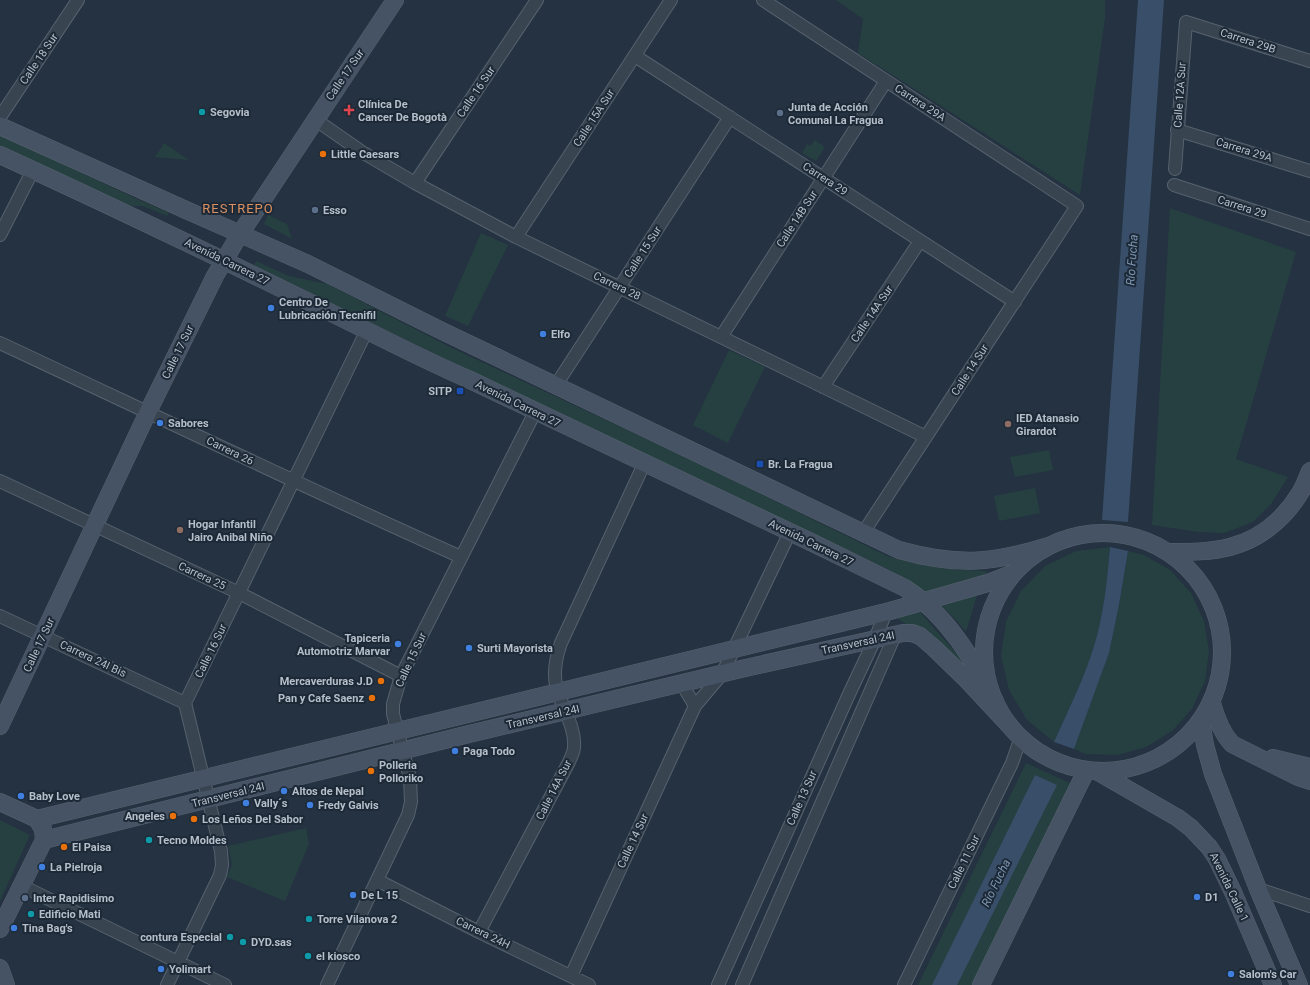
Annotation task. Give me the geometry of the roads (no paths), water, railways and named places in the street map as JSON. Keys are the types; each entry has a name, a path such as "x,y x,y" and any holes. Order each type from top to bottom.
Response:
{"main road":[{"name":"Calle 17 Sur","path":"0,726 148,412 223,260 395,0"},
{"path":"0,126 315,267 442,331 898,550 923,557 947,561 967,562 1019,555 1081,535 1097,533 1115,533 1134,536 1155,544 1169,552 1190,570 1207,592 1218,618 1223,646 1219,684 1212,702 1201,721 1178,746 1154,761 1127,770 1092,772 1061,764 1043,755 1027,744 1015,731 995,701 986,675 984,648 988,621 998,595 1014,573 1030,558 1048,546"},
{"name":"Avenida Carrera 27","path":"0,155 223,260 431,363 790,532 904,588 924,602 947,625 976,666 995,701"},
{"path":"1169,552 1211,551 1230,547 1250,540 1270,528 1286,512 1301,492 1310,471"},
{"name":"Transversal 24I","path":"37,819 886,612 988,583 1014,573"},
{"name":"Transversal 24I","path":"44,840 566,711 903,633 912,633 920,636 930,644 967,680 1015,731"},
{"path":"1212,702 1220,727 1232,744 1298,777 1310,781"},
{"path":"1201,721 1205,745 1213,774 1258,889 1299,985"},
{"path":"1247,752 1310,767"},
{"path":"985,983 1092,772"},
{"name":"Avenida Calle 1","path":"1092,772 1178,818 1191,828 1208,847 1233,892 1273,985"},
{"path":"0,802 37,819 43,829 44,840 0,929"},
{"path":"0,968 6,985"}],"street":[{"name":"Calle 18 Sur","path":"0,117 78,0"},
{"name":"Calle 16 Sur","path":"414,183 537,0"},
{"name":"Calle 15A Sur","path":"516,237 671,0"},
{"name":"Carrera 29A","path":"763,0 1077,206"},
{"name":"Carrera 29B","path":"1186,22 1310,61"},
{"name":"Calle 12A Sur","path":"1175,169 1186,22"},
{"name":"Carrera 29","path":"635,56 1014,302"},
{"name":"Calle 14B Sur","path":"721,337 886,81"},
{"name":"Calle 15 Sur","path":"556,385 730,117"},
{"name":"Carrera 28","path":"316,120 362,152 414,183 516,237 926,437"},
{"name":"Carrera 29A","path":"1177,130 1310,171"},
{"path":"0,235 33,170"},
{"name":"Carrera 29","path":"1174,185 1310,229"},
{"name":"Calle 14 Sur","path":"863,533 1077,206"},
{"name":"Calle 14A Sur","path":"823,387 920,241"},
{"name":"Calle 16 Sur","path":"185,703 366,330"},
{"name":"Carrera 26","path":"0,343 293,481 461,557"},
{"name":"Calle 15 Sur","path":"327,985 408,815 411,802 410,778 393,714 393,704 401,676 535,412"},
{"name":"Calle 14A Sur","path":"479,932 569,762 574,747 574,740 566,711 558,693 556,683 556,659 561,643 644,464"},
{"name":"Carrera 25","path":"0,481 239,593 401,676"},
{"name":"Calle 14 Sur","path":"571,976 695,706 722,674 790,532"},
{"name":"Calle 13 Sur","path":"718,985 850,692 875,640 886,612"},
{"name":"Carrera 24I Bis","path":"0,616 185,703"},
{"name":"Calle 13 Sur","path":"742,985 895,635"},
{"path":"682,684 695,706"},
{"path":"167,985 220,874 222,865 221,851 185,703"},
{"name":"Calle 11 Sur","path":"904,985 1012,763 1015,731"},
{"name":"Carrera 24H","path":"376,880 589,985"},
{"path":"22,886 224,985"},
{"path":"1258,889 1310,906"}],"water":[{"name":"Río Fucha","path":"1138,0 1164,0 1128,522 1102,520"},
{"path":"1110,547 1128,551 1119,605 1109,653 1074,749 1054,742 1081,682 1094,646 1103,609"},
{"name":"Río Fucha","path":"1035,775 1057,785 957,985 932,985"}],"place":[{"name":"Clínica De Cancer De Bogotà","path":"349,110"},
{"name":"Segovia","path":"202,112"},
{"name":"Junta de Acción Comunal La Fragua","path":"780,113"},
{"name":"Little Caesars","path":"323,154"},
{"name":"Esso","path":"315,210"},
{"name":"Centro De Lubricación Tecnifil","path":"271,308"},
{"name":"Elfo","path":"543,334"},
{"name":"SITP","path":"460,391"},
{"name":"Sabores","path":"160,423"},
{"name":"IED Atanasio Girardot","path":"1008,424"},
{"name":"Br. La Fragua","path":"760,464"},
{"name":"Hogar Infantil Jairo Anibal Niño","path":"180,530"},
{"name":"Tapiceria Automotriz Marvar","path":"398,644"},
{"name":"Surti Mayorista","path":"469,648"},
{"name":"Mercaverduras J.D","path":"381,681"},
{"name":"Pan y Cafe Saenz","path":"372,698"},
{"name":"Paga Todo","path":"455,751"},
{"name":"Polleria Polloriko","path":"371,771"},
{"name":"Altos de Nepal","path":"284,791"},
{"name":"Baby Love","path":"21,796"},
{"name":"Vally´s","path":"246,803"},
{"name":"Fredy Galvis","path":"310,805"},
{"name":"Angeles","path":"173,816"},
{"name":"Los Leños Del Sabor","path":"194,819"},
{"name":"Tecno Moldes","path":"149,840"},
{"name":"El Paisa","path":"64,847"},
{"name":"La Pielroja","path":"42,867"},
{"name":"De L 15","path":"353,895"},
{"name":"D1","path":"1197,897"},
{"name":"Inter Rapidisimo","path":"25,898"},
{"name":"Edificio Mati","path":"31,914"},
{"name":"Torre Vilanova 2","path":"309,919"},
{"name":"Tina Bag's","path":"14,928"},
{"name":"contura Especial","path":"230,937"},
{"name":"DYD.sas","path":"243,942"},
{"name":"el kiosco","path":"308,956"},
{"name":"Yolimart","path":"161,969"},
{"name":"Salom's Car","path":"1231,974"}],"district":[{"name":"RESTREPO","path":"238,208"}]}
